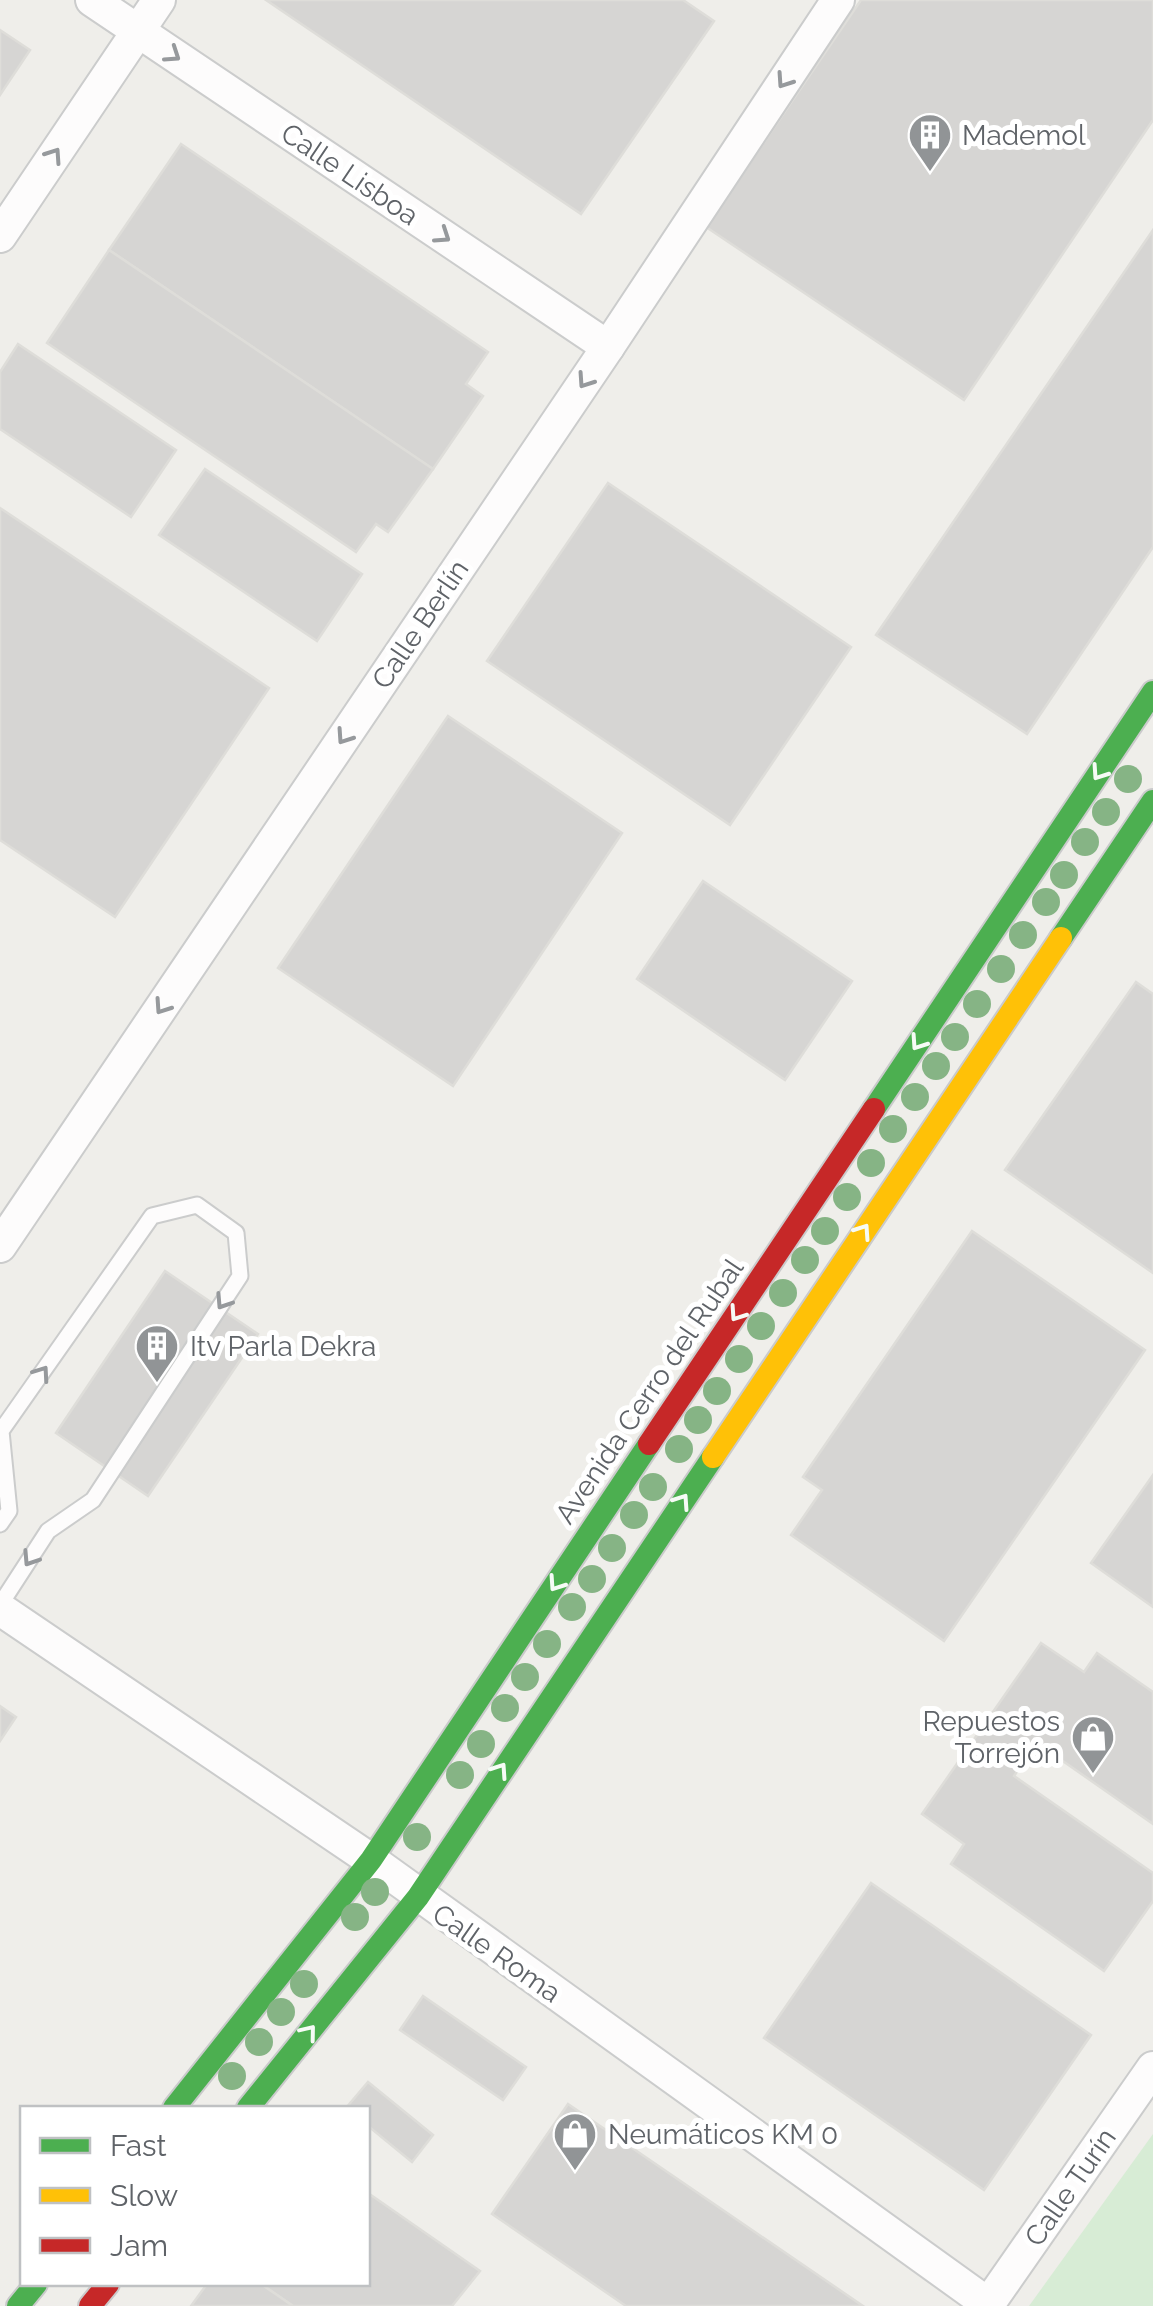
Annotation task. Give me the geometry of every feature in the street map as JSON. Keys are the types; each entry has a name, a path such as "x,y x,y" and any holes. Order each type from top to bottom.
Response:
{"street":[{"name":"Calle Lisboa","path":"92,0 608,347"},
{"path":"0,236 159,0"},
{"name":"Calle Berlín","path":"0,1246 838,0"},
{"name":"Avenida Cerro del Rubal","path":"176,2106 371,1860 1153,692"},
{"path":"250,2106 418,1896 1153,801"},
{"name":"Calle Roma","path":"0,1607 371,1860 988,2305"},
{"name":"Calle Turín","path":"988,2305 1153,2068"},
{"path":"18,2306 34,2286"},
{"path":"90,2306 106,2286"}],"lane":[{"path":"0,1524 9,1511 1,1431 152,1216 197,1205 236,1233 240,1276 93,1500 48,1531 0,1607"}],"green space":[{"path":"1153,2134 1153,2306 1029,2306"}],"building":[{"path":"266,0 683,0 714,21 581,214"},
{"name":"Mademol","path":"861,0 1153,0 1153,120 964,400 706,227"},
{"path":"0,30 30,50 0,95"},
{"path":"181,144 488,352 466,384 483,396 433,469 109,250"},
{"path":"1153,230 1153,547 1027,734 876,635"},
{"path":"109,250 433,469 388,532 376,524 356,552 47,343"},
{"path":"18,344 176,450 131,517 0,429 0,372"},
{"path":"205,469 362,574 317,641 159,535"},
{"path":"608,483 851,647 730,825 487,661"},
{"path":"0,508 269,688 115,917 0,840"},
{"path":"448,716 622,833 453,1086 278,968"},
{"path":"703,881 852,981 785,1080 637,979"},
{"path":"1136,982 1153,994 1153,1273 1005,1170"},
{"path":"972,1231 1145,1350 944,1641 791,1535 822,1490 803,1477"},
{"name":"Itv Parla Dekra","path":"165,1271 258,1334 148,1496 56,1433"},
{"path":"1153,1475 1153,1607 1091,1563"},
{"path":"1041,1643 1084,1672 1097,1653 1153,1692 1153,1824 1037,1743 1014,1776 1153,1873 1153,1901 1104,1971 951,1864 964,1844 922,1814"},
{"path":"0,1706 16,1717 0,1741"},
{"path":"871,1883 1091,2035 984,2190 764,2038"},
{"path":"423,1996 526,2067 503,2100 400,2030"},
{"path":"368,2082 433,2135 412,2162 370,2128 370,2106 348,2106"},
{"path":"568,2104 863,2306 626,2306 492,2214"},
{"path":"370,2194 480,2271 452,2306 293,2306 264,2286 370,2286"},
{"path":"206,2286 264,2286 293,2306 191,2306"}],"traffic: fast":[{"path":"874,1109 1153,692"},
{"path":"1061,938 1153,801"},
{"path":"176,2106 371,1860 649,1444"},
{"path":"250,2106 418,1897 713,1457"},
{"path":"18,2306 34,2286"}],"traffic: slow":[{"path":"713,1457 1061,938"}],"traffic: jam":[{"path":"649,1444 874,1109"},
{"path":"90,2306 106,2286"}],"place":[{"name":"Mademol","path":"930,173"},
{"name":"Itv Parla Dekra","path":"157,1384"},
{"name":"Repuestos Torrejón","path":"1093,1775"},
{"name":"Neumáticos KM 0","path":"575,2172"}]}
